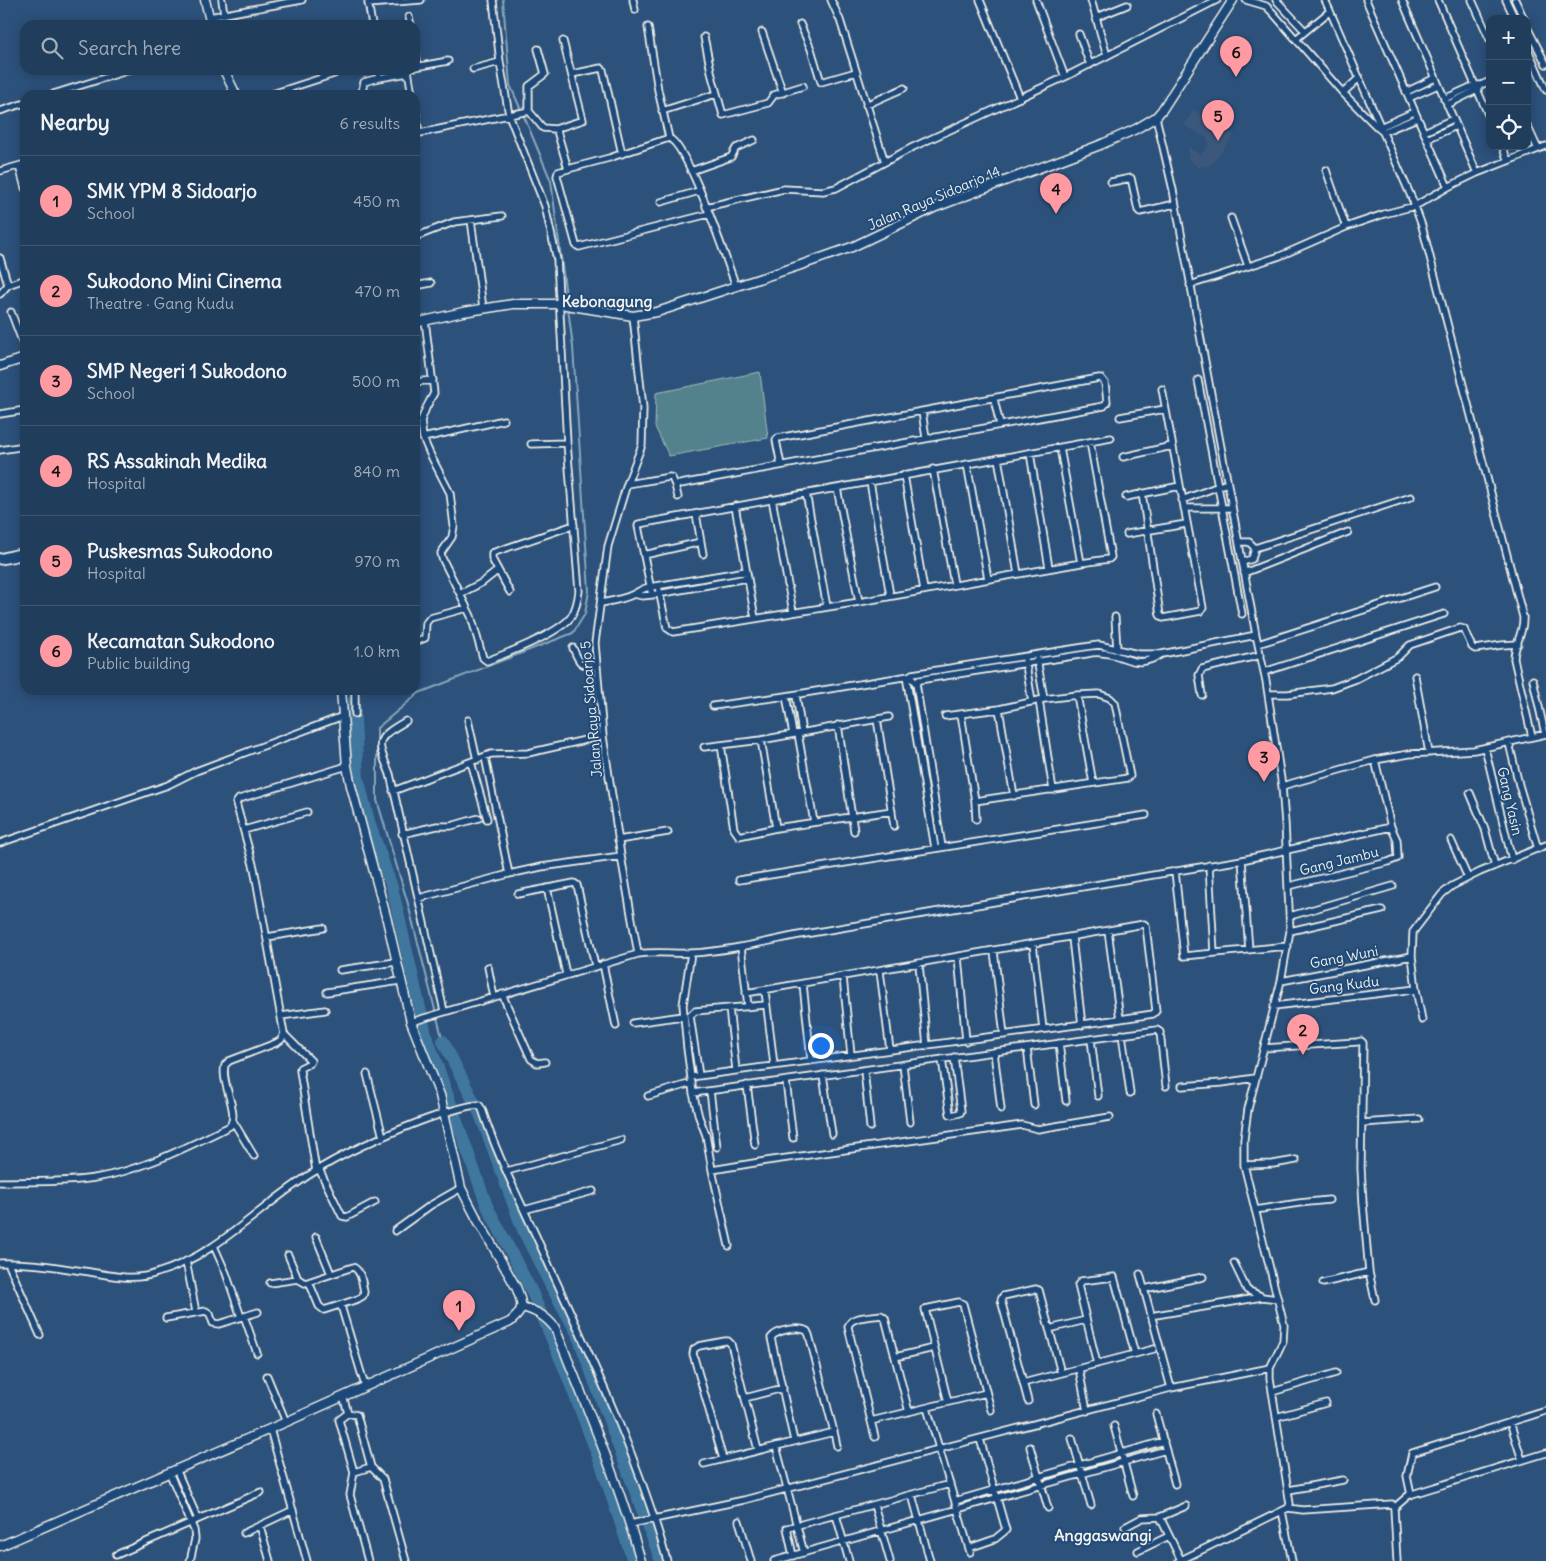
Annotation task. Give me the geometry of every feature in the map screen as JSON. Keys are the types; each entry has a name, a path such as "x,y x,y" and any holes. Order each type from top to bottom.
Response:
{"main road":[{"path":"205,0 210,20"},
{"name":"Jalan Raya Sidoarjo 14","path":"420,322 483,308 513,304 562,305 633,316 657,312 852,247 936,207 1125,136 1156,117 1170,99 1232,0"},
{"path":"226,75 234,90"},
{"path":"0,366 20,360"},
{"path":"0,1546 510,1322 518,1315 522,1307 516,1287 461,1188 448,1112 412,1022 400,981 387,920 365,842 347,766 341,695"},
{"path":"522,1307 535,1310 552,1325 634,1523 641,1561"}],"street":[{"path":"222,0 224,14"},
{"path":"261,0 262,7"},
{"path":"209,17 299,0"},
{"path":"371,20 368,2 421,0"},
{"path":"420,427 430,454 450,493 454,532 441,553 467,608 483,658 486,661 510,652 554,631 571,616 578,601 579,591 567,443 562,305 557,260 545,206 512,115 500,62 493,0"},
{"path":"633,0 635,10"},
{"path":"831,0 840,20 885,162"},
{"path":"980,0 1020,98"},
{"path":"1036,0 1065,77"},
{"path":"1091,0 1107,56"},
{"path":"706,207 784,189 830,190 913,147 1090,65 1208,2 1217,0"},
{"path":"1246,0 1267,3 1343,93 1381,129"},
{"path":"1276,0 1306,31"},
{"path":"1325,0 1415,206 1425,236 1523,617 1523,626 1514,654 1514,660 1532,737"},
{"path":"1366,0 1448,187"},
{"path":"1402,0 1477,173"},
{"path":"1438,0 1486,109"},
{"path":"1472,0 1486,31"},
{"path":"1506,0 1513,15"},
{"path":"1515,0 1522,15"},
{"path":"1097,17 1127,5"},
{"path":"1296,39 1330,11"},
{"path":"1287,28 1296,21"},
{"path":"800,24 811,49 821,82 856,72"},
{"path":"648,27 662,111 669,138 677,144 691,171 736,286"},
{"path":"762,32 783,93"},
{"path":"1079,34 1090,65"},
{"path":"1531,35 1546,64"},
{"path":"704,37 716,94 722,114 725,116 768,103 774,95 803,86"},
{"path":"526,111 543,128 555,129 583,120 563,41"},
{"path":"526,111 529,86 545,74 538,49"},
{"path":"420,66 448,61"},
{"path":"473,68 500,62"},
{"path":"1531,64 1546,90"},
{"path":"572,74 601,68 603,70 622,154"},
{"path":"66,90 114,75"},
{"path":"284,90 331,75"},
{"path":"362,90 364,82 392,75"},
{"path":"409,75 411,90"},
{"path":"1343,93 1359,78"},
{"path":"1406,92 1435,78"},
{"path":"1446,102 1486,83"},
{"path":"1408,98 1438,85"},
{"path":"866,105 904,88"},
{"path":"662,111 716,94"},
{"path":"0,111 20,105"},
{"path":"420,132 526,111"},
{"path":"1381,129 1416,115"},
{"path":"1156,117 1166,155 1238,542 1261,655 1282,786 1290,931 1281,982 1248,1109 1244,1139 1244,1165 1283,1319 1283,1342 1270,1373 1291,1501 1285,1510 1292,1561"},
{"path":"1424,132 1453,119"},
{"path":"1427,139 1456,126"},
{"path":"555,129 568,169"},
{"path":"1531,133 1538,150"},
{"path":"669,138 622,154 558,172 568,220 577,246 602,242 709,214"},
{"path":"691,171 731,157 736,148 754,140"},
{"path":"1190,285 1280,256 1346,227 1415,206 1477,173 1546,146"},
{"path":"1504,150 1508,161"},
{"path":"0,171 20,166"},
{"path":"1326,170 1346,227"},
{"path":"1111,182 1131,178 1140,212 1174,204"},
{"path":"661,202 700,191"},
{"path":"420,236 442,226 502,216"},
{"path":"1231,218 1248,266"},
{"path":"470,220 483,308"},
{"path":"0,258 8,285"},
{"path":"0,292 8,285 20,281"},
{"path":"420,285 432,283"},
{"path":"10,312 20,337"},
{"name":"Jalan Raya Sidoarjo 5","path":"633,316 643,408 643,434 639,456 627,484 608,546 595,643 603,736 618,840 638,954"},
{"path":"420,418 434,393 425,320"},
{"path":"675,485 1104,406 1107,402 1105,383 1099,378 778,438 776,440 781,465"},
{"path":"420,381 433,380"},
{"path":"1198,380 1242,614"},
{"path":"1142,494 1160,615 1163,618 1202,610 1162,389"},
{"path":"994,399 1000,425"},
{"path":"1120,417 1165,409"},
{"path":"0,414 20,411"},
{"path":"922,411 926,438"},
{"path":"424,438 504,420"},
{"path":"652,595 639,524 1111,438"},
{"path":"658,586 667,628 671,632 1109,559 1111,556 1090,442"},
{"path":"531,444 567,443"},
{"path":"1123,457 1172,446"},
{"path":"0,450 20,447"},
{"path":"1060,448 1081,563"},
{"path":"1030,453 1050,568"},
{"path":"998,458 1018,574"},
{"path":"967,464 988,579"},
{"path":"933,469 954,584"},
{"path":"904,476 924,590"},
{"path":"627,484 670,477 675,485 678,497"},
{"path":"870,482 890,596"},
{"path":"1182,500 1227,483"},
{"path":"1126,497 1180,486"},
{"path":"837,488 859,602"},
{"path":"806,493 827,607"},
{"path":"1255,548 1411,497"},
{"path":"772,499 793,612"},
{"path":"736,506 755,618"},
{"path":"1184,508 1232,508"},
{"path":"696,514 703,554"},
{"path":"1127,534 1186,524"},
{"path":"510,592 492,559 493,552 574,526"},
{"path":"1244,573 1348,532"},
{"path":"644,554 701,542"},
{"path":"1238,542 1248,542 1255,548"},
{"path":"1242,562 1252,559 1255,548"},
{"path":"0,557 20,552"},
{"path":"0,561 20,557"},
{"path":"460,594 478,586 498,571"},
{"path":"601,603 634,594 640,589 650,587 747,574"},
{"path":"634,594 642,596 652,595 747,574"},
{"path":"1258,644 1435,587"},
{"path":"420,640 425,638 426,623 430,618 467,608"},
{"path":"1264,672 1444,614"},
{"path":"1115,617 1118,650"},
{"path":"1268,694 1288,694 1332,688 1356,679 1398,657 1410,645 1460,628 1464,629 1472,647 1475,649 1518,644"},
{"path":"916,683 919,680 1026,663 1037,657 1091,646 1104,646 1138,654 1162,654 1256,635"},
{"path":"1104,646 1105,653"},
{"path":"573,648 579,662 583,665 597,666"},
{"path":"713,706 796,695 909,676 914,673 1024,656 1105,653 1140,663 1154,660 1162,654"},
{"path":"1202,695 1199,674 1202,670 1261,655"},
{"path":"1024,656 1038,700"},
{"path":"1037,657 1038,700 1053,790"},
{"path":"909,676 916,683 942,847"},
{"path":"909,676 907,682 935,848"},
{"path":"1415,676 1429,753"},
{"path":"1282,786 1375,760 1400,755 1462,752 1545,734 1533,680"},
{"path":"945,716 999,709 1038,700 1076,695 1099,694 1113,700 1131,774 1128,778 975,801"},
{"path":"355,695 355,714"},
{"path":"796,695 798,734"},
{"path":"1076,695 1092,783"},
{"path":"786,696 798,734 814,822"},
{"path":"999,709 1014,796"},
{"path":"961,714 975,801 976,819"},
{"path":"0,843 168,786 196,771 343,716"},
{"path":"704,748 798,734 838,725 889,717"},
{"path":"877,719 894,826"},
{"path":"468,720 474,761 487,819"},
{"path":"406,721 386,733 380,748 381,755 390,774 402,834 419,898 441,1012"},
{"path":"838,725 854,831"},
{"path":"915,729 923,728"},
{"path":"393,791 496,753 528,753 603,736"},
{"path":"761,740 776,828"},
{"path":"1509,743 1538,849"},
{"path":"721,745 735,832 739,836 776,828 892,811"},
{"name":"Gang Yasin","path":"1485,748 1512,860"},
{"path":"485,757 509,874"},
{"path":"412,1022 566,974 638,954 691,953 741,947 799,935 1242,860 1391,827 1375,760"},
{"path":"347,766 239,800 236,806 254,868 284,1034 310,1061 310,1063 300,1068 318,1170 342,1216 347,1217 376,1202"},
{"path":"1470,793 1485,829 1495,866"},
{"path":"244,830 307,812"},
{"path":"739,880 1146,815"},
{"path":"402,834 437,826 451,826 479,818"},
{"name":"Gang Jambu","path":"1289,886 1396,860 1399,856 1398,848 1396,836 1391,827"},
{"path":"618,840 668,832"},
{"path":"1451,840 1468,878"},
{"path":"1422,1020 1412,956 1413,932 1442,894 1452,886 1495,866 1546,846"},
{"path":"419,898 541,867 621,856"},
{"path":"1242,860 1249,950"},
{"path":"1209,865 1214,953"},
{"path":"1175,871 1183,954 1186,957 1288,946"},
{"path":"518,894 574,884 578,887 595,966"},
{"path":"1290,916 1393,886"},
{"path":"547,888 566,974"},
{"path":"1290,931 1382,910"},
{"path":"648,1096 699,1076 1120,1019 1153,1014 1156,1011 1146,926 1144,924 958,958 746,993"},
{"path":"267,937 323,928"},
{"path":"1108,931 1120,1019"},
{"path":"1072,938 1082,1024"},
{"path":"1033,944 1043,1029"},
{"path":"741,947 748,1006"},
{"path":"994,951 1004,1035"},
{"path":"691,953 683,1005 691,1080 699,1117 706,1135 729,1246"},
{"name":"Gang Wuni","path":"1281,982 1412,956"},
{"path":"958,958 966,1040"},
{"path":"340,970 396,962"},
{"path":"602,964 616,1026"},
{"path":"919,964 928,1046"},
{"path":"488,966 494,997"},
{"path":"880,971 890,1050"},
{"path":"843,977 851,1055"},
{"path":"327,992 400,981"},
{"path":"803,984 811,1060"},
{"name":"Gang Kudu","path":"1274,1006 1416,989"},
{"path":"765,991 774,1065"},
{"path":"502,994 531,1059 537,1063 545,1062"},
{"path":"699,1076 691,1014 695,1011 766,1005"},
{"path":"729,1008 736,1070"},
{"path":"281,1016 325,1010"},
{"path":"633,1023 683,1016"},
{"path":"694,1093 1159,1030 1166,1086"},
{"path":"254,1156 233,1121 224,1077 225,1065 229,1061 276,1043 281,1040 284,1034"},
{"path":"1122,1034 1130,1093"},
{"path":"1091,1039 1098,1096"},
{"path":"1264,1048 1361,1041 1364,1046 1362,1123 1363,1203 1369,1272 1375,1300"},
{"path":"1059,1043 1066,1101"},
{"path":"1027,1048 1034,1105"},
{"path":"994,1052 1001,1109"},
{"path":"942,1059 950,1114 952,1115 961,1112 954,1057"},
{"path":"903,1064 910,1122"},
{"path":"864,1070 870,1127"},
{"path":"367,1074 383,1138"},
{"path":"823,1075 832,1134"},
{"path":"1182,1086 1255,1078"},
{"path":"786,1080 793,1138"},
{"path":"747,1086 755,1145"},
{"path":"710,1091 717,1147"},
{"path":"0,1263 132,1278 158,1273 214,1246 235,1232 295,1184 318,1170 383,1138 448,1112 476,1105 482,1109 524,1210 581,1332 634,1459 667,1561"},
{"path":"712,1170 1022,1125 1035,1129 1110,1117"},
{"path":"1362,1123 1419,1119"},
{"path":"0,1182 87,1179 138,1167 180,1151 230,1126 233,1121"},
{"path":"507,1171 621,1140"},
{"path":"1244,1165 1272,1164 1296,1160"},
{"path":"395,1231 430,1205 461,1188"},
{"path":"524,1210 593,1191"},
{"path":"1255,1210 1329,1200"},
{"path":"316,1237 332,1274"},
{"path":"214,1246 257,1353"},
{"path":"288,1255 298,1279 302,1282 309,1282 353,1267 359,1272 364,1292 363,1296 341,1306 328,1310 321,1309 318,1306 309,1282"},
{"path":"186,1261 196,1312"},
{"path":"8,1263 40,1336"},
{"path":"1234,1263 1247,1290 1262,1297"},
{"path":"1323,1283 1369,1272"},
{"path":"1140,1274 1171,1388"},
{"path":"1097,1364 1079,1283 1114,1277 1135,1354"},
{"path":"1144,1289 1203,1277"},
{"path":"270,1284 298,1279"},
{"path":"1028,1400 1002,1300 1003,1296 1039,1290 1060,1373"},
{"path":"1156,1315 1262,1297 1278,1299"},
{"path":"948,1402 925,1309 961,1303 991,1410"},
{"path":"341,1306 365,1386"},
{"path":"166,1318 196,1312 208,1312 213,1323 216,1324 258,1312"},
{"path":"875,1437 848,1327 850,1321 880,1315 887,1322 909,1412"},
{"path":"1049,1329 1086,1320"},
{"path":"794,1441 771,1338 775,1333 805,1329 809,1335 837,1446"},
{"path":"723,1459 693,1354 694,1349 699,1346 725,1341 730,1342 758,1450"},
{"path":"896,1357 934,1348"},
{"path":"1023,1383 1154,1349"},
{"path":"1080,1369 1087,1411"},
{"path":"634,1523 744,1500 1171,1388 1270,1373"},
{"path":"1272,1392 1336,1373"},
{"path":"267,1376 286,1422"},
{"path":"745,1398 783,1388"},
{"path":"871,1421 986,1393"},
{"path":"343,1396 348,1413"},
{"path":"1276,1417 1326,1402"},
{"path":"927,1408 969,1550 995,1539 1006,1530 980,1439"},
{"path":"1411,1494 1407,1476 1412,1454 1546,1411"},
{"path":"348,1413 357,1415 371,1467 383,1479 406,1561"},
{"path":"348,1413 339,1420 354,1472 350,1495 368,1561"},
{"path":"1156,1414 1175,1484"},
{"path":"1510,1422 1522,1460"},
{"path":"1114,1426 1133,1496"},
{"path":"270,1429 307,1561"},
{"path":"704,1464 834,1432"},
{"path":"1072,1438 1091,1505"},
{"path":"955,1501 1164,1441"},
{"path":"776,1446 804,1553"},
{"path":"1030,1446 1048,1508"},
{"path":"774,1561 1166,1450"},
{"path":"1394,1508 1411,1494 1546,1453"},
{"path":"354,1472 371,1467"},
{"path":"172,1470 198,1519"},
{"path":"172,1470 195,1534 190,1561"},
{"path":"1289,1490 1343,1480"},
{"path":"794,1556 787,1528 950,1484"},
{"path":"116,1555 261,1492"},
{"path":"912,1494 930,1561"},
{"path":"1160,1517 1180,1560 1285,1510 1390,1503 1394,1508 1396,1561"},
{"path":"874,1504 890,1561"},
{"path":"1125,1527 1142,1518 1160,1517 1186,1506"},
{"path":"244,1533 294,1510"},
{"path":"836,1515 849,1561"},
{"path":"739,1521 750,1561"},
{"path":"260,1526 270,1561"},
{"path":"1138,1551 1169,1536"}],"shaded area":[{"path":"1194,110 1234,135 1212,164 1206,167 1202,165 1199,168 1188,159 1188,147 1201,155 1209,144 1207,138 1184,125"}],"green space":[{"path":"760,372 768,438 669,456 655,427 656,393"}],"waterway":[{"path":"503,0 510,85 521,110"},
{"path":"523,114 551,181 567,303"},
{"path":"420,693 573,633 585,614 589,591 573,347 568,308"},
{"path":"417,695 377,728 377,800 408,904 443,1041"},
{"path":"354,700 358,778 370,825 392,887 426,1034 487,1206 532,1292 567,1375 601,1464 633,1561"},
{"path":"443,1041 480,1114 523,1230 576,1331 661,1561"}],"place":[{"name":"Kecamatan Sukodono","path":"1236,77"},
{"name":"Puskesmas Sukodono","path":"1218,141"},
{"name":"RS Assakinah Medika","path":"1056,214"},
{"name":"SMP Negeri 1 Sukodono","path":"1264,782"},
{"name":"Sukodono Mini Cinema","path":"1303,1055"},
{"name":"SMK YPM 8 Sidoarjo","path":"459,1331"}],"district":[{"name":"Kebonagung","path":"607,301"},
{"name":"Anggaswangi","path":"1103,1535"}]}
